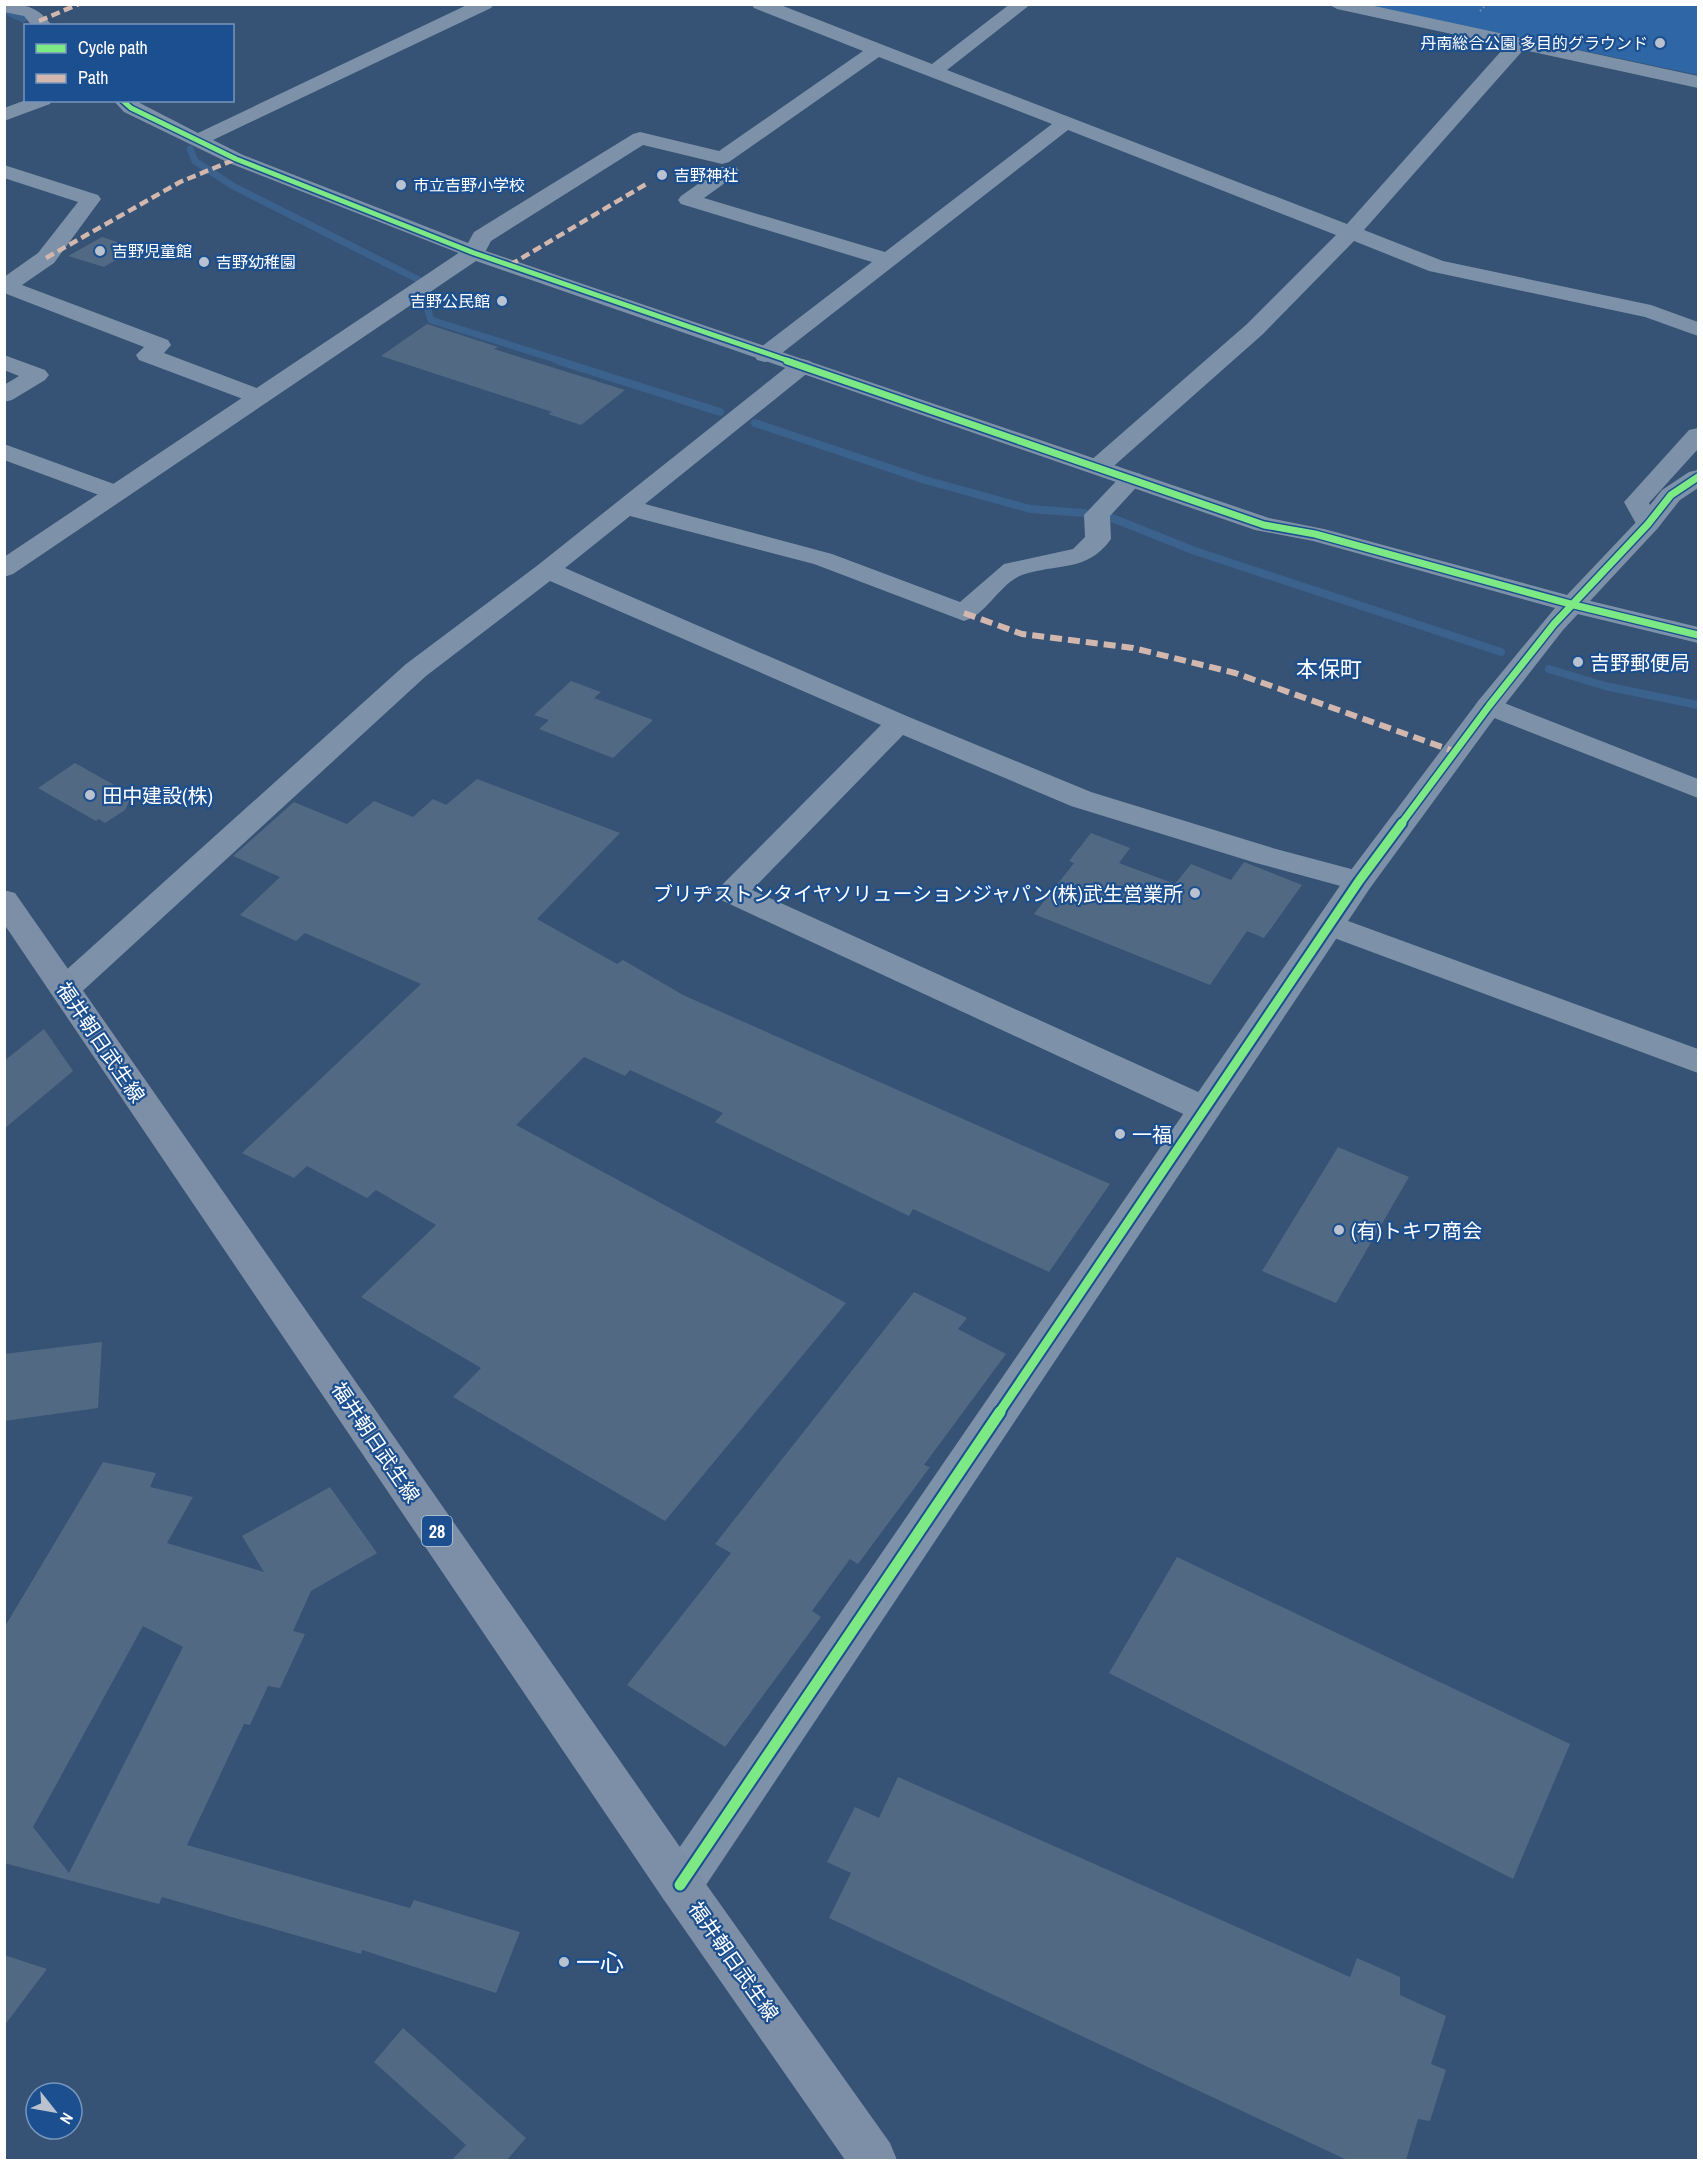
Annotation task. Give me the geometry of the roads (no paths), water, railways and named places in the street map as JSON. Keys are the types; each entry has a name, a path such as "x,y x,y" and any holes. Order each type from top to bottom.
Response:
{"main road":[{"name":"福井朝日武生線","path":"4,900 680,1885 873,2160"}],"street":[{"path":"196,141 485,4"},
{"path":"760,4 1348,234 1437,266 1651,312 1698,329"},
{"path":"934,71 1022,4"},
{"path":"1337,4 1698,82"},
{"path":"4,6 30,12 41,24"},
{"path":"1098,467 1255,329 1348,234 1518,44"},
{"path":"4,569 474,253 482,237 640,138 722,158 878,50"},
{"path":"4,115 38,102"},
{"path":"124,102 131,108 196,141 474,253 1264,525 1315,534 1574,605 1698,634"},
{"path":"765,355 1065,123"},
{"path":"4,171 91,199 46,258 5,286"},
{"path":"729,171 688,200 888,260"},
{"path":"4,192 29,179"},
{"path":"5,286 160,345 147,355 259,397"},
{"path":"4,362 37,375 4,395"},
{"path":"65,989 416,670 547,570 802,366"},
{"path":"1648,524 1636,502 1698,435"},
{"path":"4,451 116,493"},
{"path":"680,1885 1359,880 1489,706 1554,624 1648,524 1671,495 1698,477"},
{"path":"626,507 823,559 964,613 982,594 1013,569 1082,554 1098,539 1097,515 1132,479"},
{"path":"547,570 899,723 1081,799 1267,856 1359,880"},
{"path":"1489,706 1698,789"},
{"path":"899,723 732,893 1204,1109"},
{"path":"1329,925 1698,1061"}],"waterway":[{"path":"4,10 23,19"},
{"path":"190,149 195,161 233,186 419,280 431,320 564,362"},
{"path":"559,361 720,412"},
{"path":"755,423 925,480 1030,509 1084,513"},
{"path":"1107,516 1195,551 1501,652"},
{"path":"1549,669 1605,686 1698,705"}],"place":[{"name":"丹南総合公園 多目的グラウンド","path":"1660,43"},
{"name":"吉野神社","path":"662,175"},
{"name":"市立吉野小学校","path":"401,185"},
{"name":"吉野児童館","path":"100,251"},
{"name":"吉野幼稚園","path":"204,262"},
{"name":"吉野公民館","path":"502,301"},
{"name":"吉野郵便局","path":"1578,662"},
{"name":"田中建設(株)","path":"90,795"},
{"name":"ブリヂストンタイヤソリューションジャパン(株)武生営業所","path":"1195,893"},
{"name":"一福","path":"1120,1134"},
{"name":"(有)トキワ商会","path":"1339,1230"},
{"name":"一心","path":"564,1962"}],"district":[{"name":"本保町","path":"1329,669"}]}
